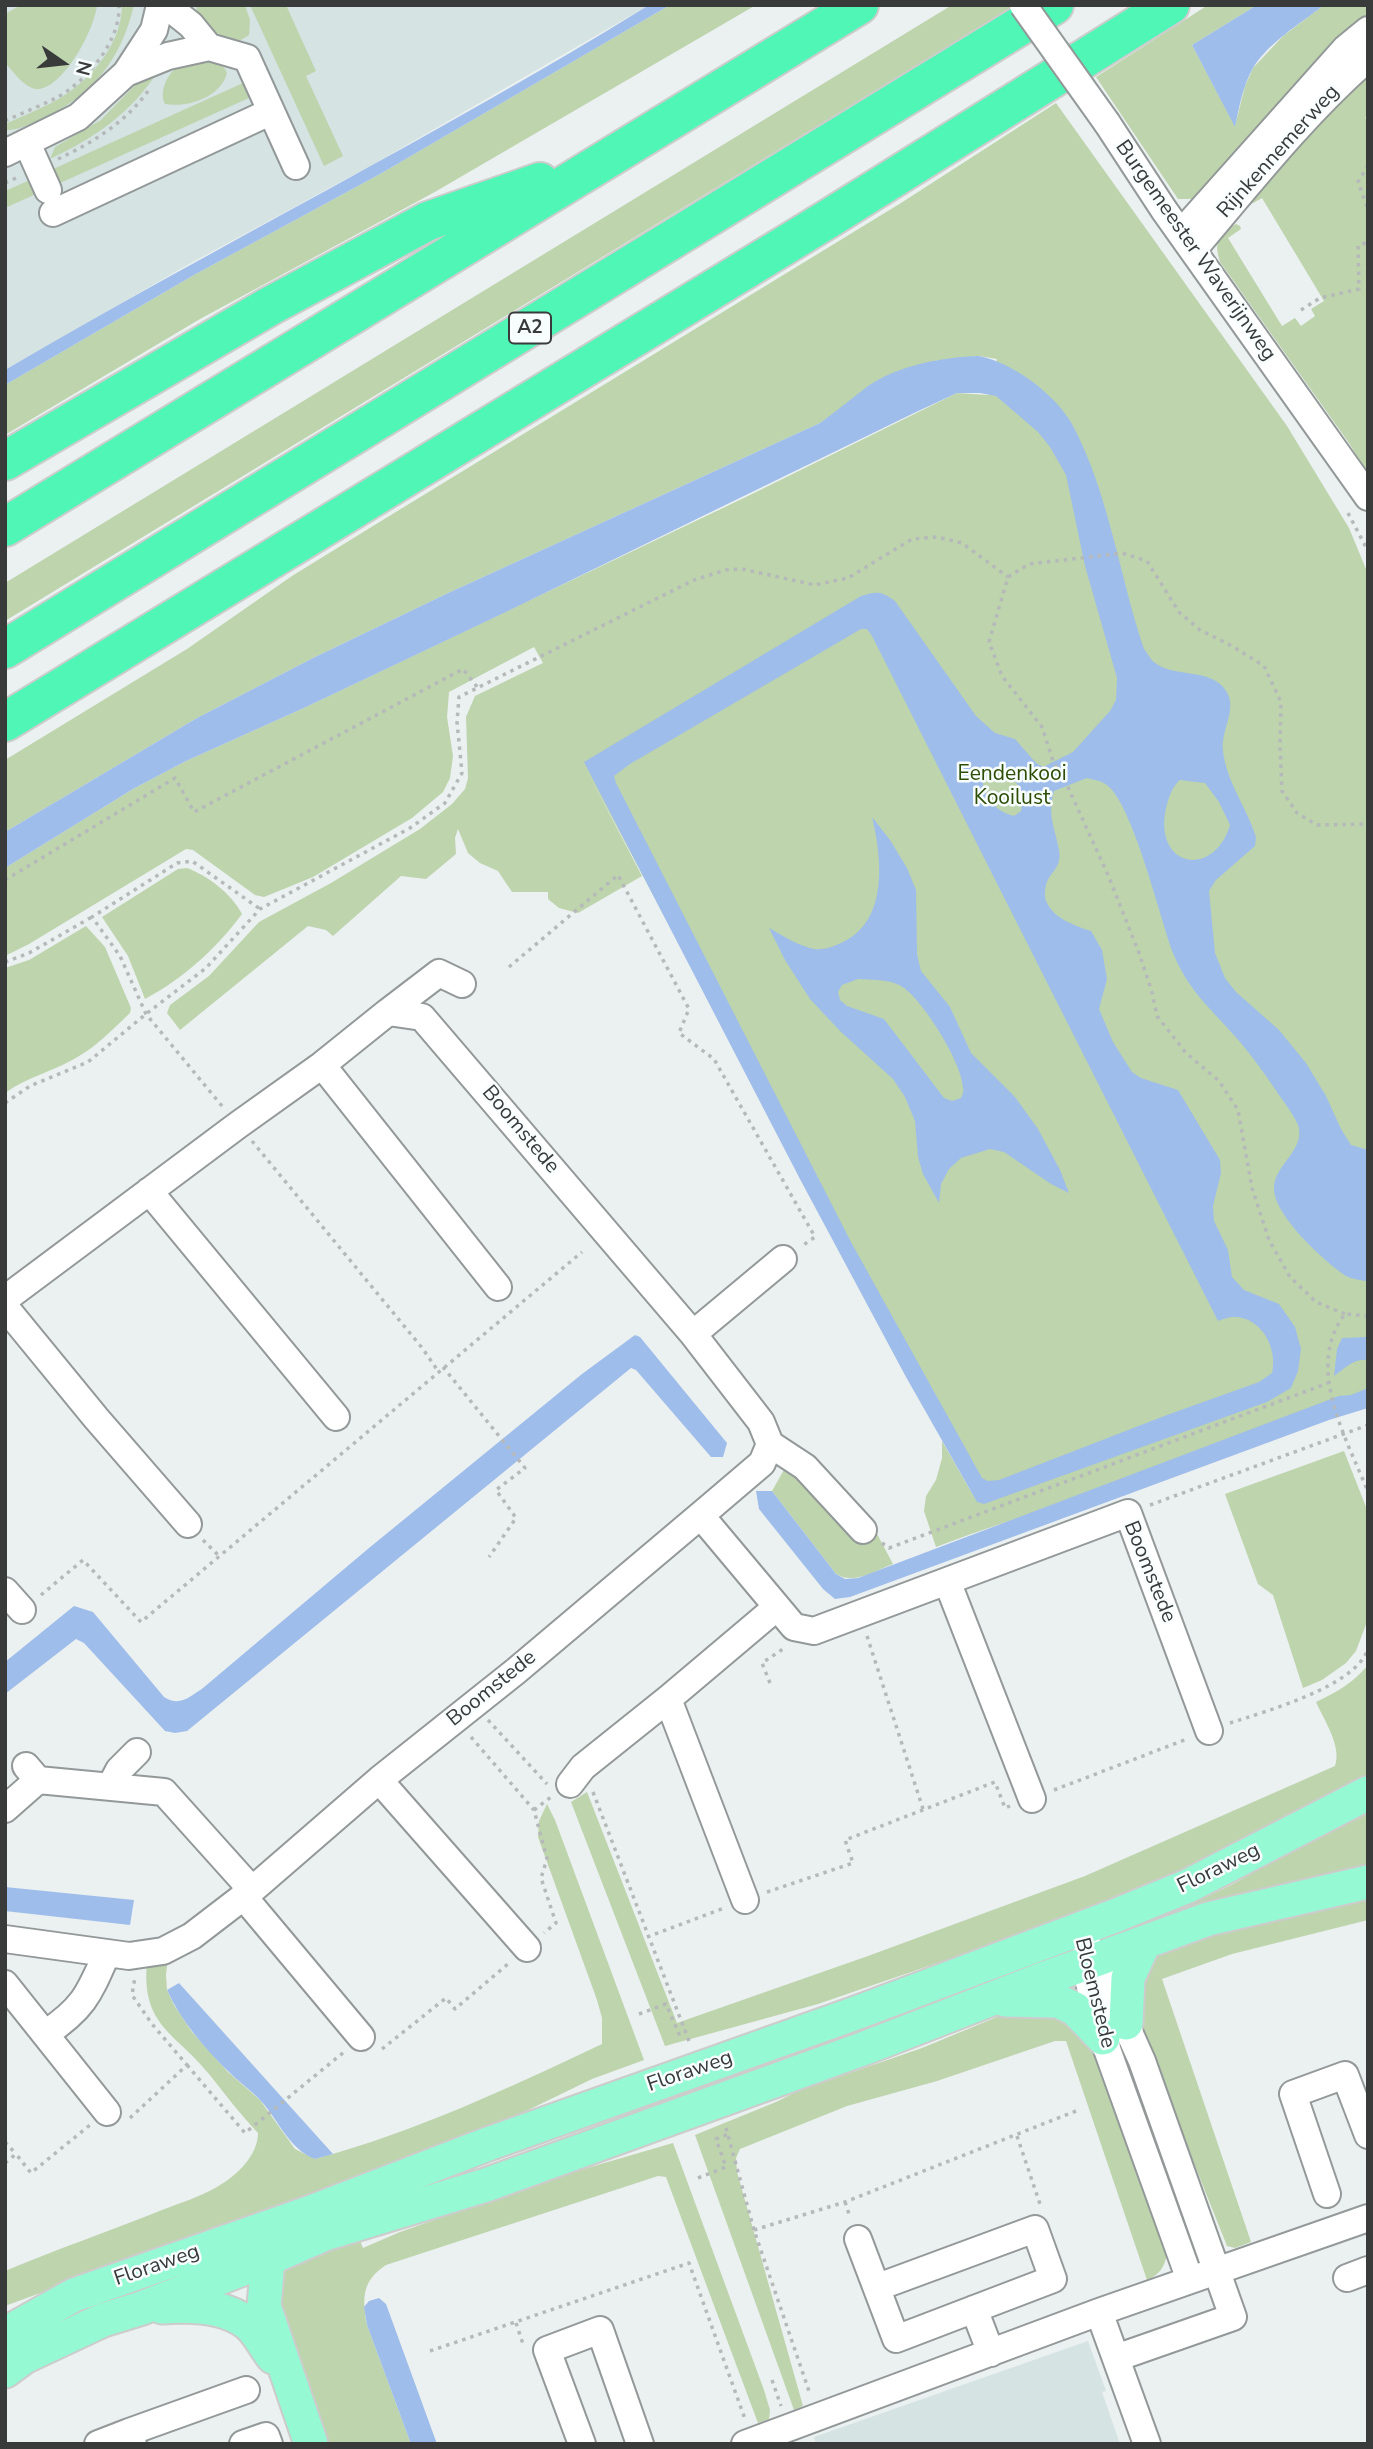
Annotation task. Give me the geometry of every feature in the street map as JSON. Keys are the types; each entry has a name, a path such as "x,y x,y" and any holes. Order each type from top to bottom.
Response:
{"highway":[{"path":"5,527 859,5"},
{"name":"A2","path":"5,649 1054,5"},
{"path":"5,722 828,219 1170,5"},
{"path":"5,461 270,306 428,221 615,156"}],"main road":[{"name":"Floraweg","path":"5,2334 74,2295 314,2211 488,2144 856,2013 1188,1886 1368,1793"},
{"name":"Floraweg","path":"5,2371 24,2357 103,2320 142,2308 325,2234 486,2185 865,2048 1208,1919 1368,1882"},
{"path":"988,2000 1058,2001 1115,2031 1128,1978 1144,1943"},
{"path":"311,2444 264,2306 268,2259 276,2240 314,2211"},
{"path":"142,2308 187,2305 223,2311 248,2323 286,2375"}],"street":[{"path":"131,65 141,5"},
{"path":"160,5 154,30 131,65 78,117 16,148 51,201 270,112"},
{"path":"166,5 191,25 209,47"},
{"name":"Burgemeester Waverijnweg","path":"1023,5 1368,497"},
{"path":"1187,241 1346,48 1368,30"},
{"path":"131,65 209,47 247,58 296,166"},
{"name":"Rijnkennemerweg","path":"1187,241 1339,83 1368,58"},
{"path":"5,1299 322,1065 439,973 462,984"},
{"name":"Boomstede","path":"388,1012 422,1017 693,1334 761,1422 766,1454"},
{"path":"322,1065 498,1287"},
{"path":"149,1191 336,1417"},
{"path":"693,1334 783,1259"},
{"path":"5,1307 188,1524"},
{"name":"Boomstede","path":"5,1939 129,1956 163,1951 192,1936 248,1893 379,1780 701,1516 766,1454"},
{"name":"Boomstede","path":"766,1454 805,1468 863,1530"},
{"name":"Boomstede","path":"804,1629 814,1631 1128,1513 1209,1731"},
{"path":"701,1516 794,1627 804,1629"},
{"path":"947,1581 1032,1799"},
{"path":"570,1782 777,1607"},
{"path":"668,1699 745,1900"},
{"path":"111,1785 119,1770 137,1752"},
{"path":"5,1810 32,1773 164,1792 248,1893 361,2037"},
{"path":"379,1780 527,1948"},
{"name":"Bloemstede","path":"1077,1929 1115,2031 1190,2280"},
{"path":"45,2034 68,2019 89,1994 107,1953"},
{"path":"5,1984 107,2112"},
{"name":"Bloemstede","path":"1115,2031 1142,2062 1233,2317 1115,2358"},
{"path":"1328,2194 1293,2094 1345,2075 1368,2135"},
{"path":"745,2444 1217,2269 1368,2218"},
{"path":"858,2239 897,2339 1053,2279 1035,2229 878,2287"},
{"path":"974,2309 991,2353"},
{"path":"1099,2312 1147,2444"},
{"path":"582,2444 547,2350 600,2330 640,2444"},
{"path":"98,2444 131,2438 246,2390"},
{"path":"243,2444 266,2435 269,2444"}],"path":[{"path":"5,121 58,97 82,78 108,44 116,28 119,5"},
{"path":"1368,164 1358,182 1368,209"},
{"path":"1301,310 1320,298 1359,289 1357,246 1368,242"},
{"path":"5,1103 30,1086 88,1062 206,968 260,909 410,828 444,803 462,773 457,722 459,697 695,580 726,570 742,569 815,585 848,578 912,539 937,537 962,543 1008,577"},
{"path":"1368,824 1317,825 1297,813 1282,791 1281,702 1264,666 1200,630 1179,612 1147,561 1122,553 1029,565 1008,577 989,642 1002,676 1042,727 1053,761 1067,785 1108,875 1139,953 1157,1016 1186,1053 1219,1081 1238,1110 1252,1188 1269,1240 1290,1277 1317,1302 1345,1314 1368,1316"},
{"path":"5,880 175,778 194,812 463,669 478,688"},
{"path":"5,962 29,953 92,917 177,863 192,861 260,909"},
{"path":"509,967 618,875 689,1009 679,1033 714,1059 815,1237 783,1259"},
{"path":"92,917 120,956 146,1014 525,1468 496,1490 516,1518 489,1557"},
{"path":"14,1600 83,1560 141,1622 582,1252"},
{"path":"1345,1314 1338,1323 1327,1361 1328,1383 1344,1433 1368,1492"},
{"path":"863,1530 889,1548 1328,1383"},
{"path":"1128,1513 1368,1425"},
{"path":"861,1614 923,1810"},
{"path":"769,1683 762,1663 802,1637 804,1629"},
{"path":"648,1937 853,1863 845,1840 995,1782 1006,1808 1295,1701 1336,1682 1364,1660 1368,1649"},
{"path":"465,1712 570,1782 648,1937 689,2041"},
{"path":"187,2065 245,2133 361,2037 376,2054 446,1998 455,2009 556,1923 541,1878 547,1860 534,1810 465,1712"},
{"path":"534,1810 570,1782"},
{"path":"639,2014 666,2004 678,2034 685,2030"},
{"path":"754,2230 845,2202 1076,2111"},
{"path":"724,2122 754,2230 811,2398 799,2416 802,2424"},
{"path":"698,2178 726,2167 716,2139 729,2134"},
{"path":"5,2142 16,2154"}],"shaded area":[{"path":"5,5 649,5 372,165 191,263 5,370"},
{"path":"1088,2341 1106,2391 1102,2392 1120,2444 816,2444 814,2437"}],"green space":[{"path":"21,5 97,5 91,27 77,55 59,78 39,89 25,84 5,62 5,14"},
{"path":"122,5 134,5 121,43 102,74 59,110 19,128 5,130 5,124 60,98 94,70 117,33"},
{"path":"196,5 245,5 250,20 249,35 241,40 218,34 201,20"},
{"path":"250,5 286,5 316,71 306,76 343,156 324,166"},
{"path":"670,5 756,5 433,193 200,319 5,435 5,385 194,275 380,174"},
{"path":"952,5 1016,5 5,621 5,583"},
{"path":"1208,5 1257,5 1192,45 1235,126 1245,86 1253,68 1283,36 1324,5 1368,5 1368,13 1298,80 1285,99 1198,199 1178,199 1096,77"},
{"path":"200,60 216,63 225,69 227,73 218,89 193,102 165,104 163,93 169,75 185,63"},
{"path":"159,70 148,86 111,123 50,159 55,147 101,120 138,82"},
{"path":"1368,71 1368,114 1365,118 1368,120 1368,474 1349,443 1220,262 1217,244 1221,235 1236,224 1240,226 1241,229 1228,238 1282,326 1295,318 1301,326 1315,316 1311,309 1324,301 1262,198 1248,206 1246,200"},
{"path":"243,83 249,98 58,184 51,170"},
{"name":"Eendenkooi Kooilust","path":"1056,103 1287,426 1349,528 1368,574 1368,1399 936,1547 924,1511 926,1496 936,1480 942,1458 942,1441 977,1502 587,771 642,876 578,913 559,908 548,899 548,892 512,892 498,871 480,863 468,853 458,829 455,838 456,854 426,879 401,876 333,936 326,930 308,926 180,1030 167,1013 170,1005 209,976 259,922 331,883 420,829 452,804 465,789 468,778 466,717 475,696 543,663 534,647 449,692 447,717 453,756 450,778 443,792 412,818 313,877 264,897 255,895 193,850 186,849 5,956 5,868 133,789 186,761 306,707 746,497 957,393 989,395 997,359 979,356 934,361 870,385 820,423 446,594 313,658 197,718 5,832 5,760 187,649 292,576 901,203"},
{"path":"30,180 36,194 5,208 5,191"},
{"path":"187,868 218,886 232,899 242,914 222,939 198,962 145,999 128,956 102,917 178,869"},
{"path":"86,926 105,947 131,1008 130,1013 84,1053 5,1093 5,968 29,960"},
{"path":"1344,1451 1368,1512 1368,1619 1356,1651 1346,1663 1322,1680 1303,1688 1273,1595 1258,1584 1225,1494"},
{"path":"785,1468 875,1530 893,1564 857,1578 836,1574 772,1491"},
{"path":"1368,1665 1368,1774 1225,1855 1007,1939 818,2004 665,2046 571,1802 587,1792 677,2023 1085,1876 1335,1766 1337,1758 1334,1742 1316,1702 1344,1686"},
{"path":"547,1804 644,2060 592,2079 520,2114 439,2146 5,2306 5,2271 210,2191 238,2171 254,2150 258,2133 155,2014 149,2001 147,1962 168,1956 167,1990 192,2032 228,2072 260,2100 295,2149 315,2159 425,2122 497,2093 602,2044 602,2018 597,2000 538,1837 539,1821"},
{"path":"1368,1808 1368,1865 1167,1916 1231,1885"},
{"path":"1368,1892 1368,1920 1232,1954 1162,1979 1251,2242 1235,2248 1227,2246 1136,2018 1149,1960 1164,1949 1221,1929"},
{"path":"1051,2006 1099,2057 1167,2254 1161,2270 1147,2280 1066,2041 1055,2041 937,2081 847,2106 740,2149 736,2158 737,2172 803,2406 794,2410 695,2135 798,2091 922,2048 1009,2012"},
{"path":"673,2143 764,2390 770,2410 769,2419 758,2423 666,2177 658,2176 386,2265 378,2271 368,2284 364,2298 367,2325 411,2444 326,2444 275,2307 279,2261 357,2234 363,2248 400,2232 553,2178"}],"water":[{"path":"649,5 670,5 380,174 194,275 5,385 5,370 409,145"},
{"path":"1257,5 1324,5 1267,50 1253,68 1235,127 1192,45"},
{"path":"965,357 992,359 1018,372 1044,391 1064,413 1085,450 1095,478 1144,649 1161,667 1213,679 1227,692 1230,708 1223,742 1225,762 1256,837 1255,846 1216,880 1209,891 1215,953 1225,978 1236,992 1279,1030 1306,1063 1351,1145 1368,1150 1366,1281 1346,1276 1326,1260 1301,1236 1281,1210 1274,1187 1279,1171 1298,1142 1298,1125 1254,1059 1187,980 1173,953 1145,863 1117,797 1107,785 1087,778 1054,791 1051,815 1059,862 1046,885 1047,903 1058,916 1091,931 1102,950 1107,979 1099,1009 1113,1042 1132,1072 1141,1078 1178,1090 1220,1160 1221,1173 1213,1206 1214,1221 1228,1250 1232,1277 1244,1290 1279,1304 1295,1327 1301,1349 1298,1371 1291,1388 1267,1402 984,1504 977,1502 906,1377 801,1181 584,762 861,596 875,593 895,601 976,716 995,733 1015,739 1036,763 1043,767 1073,752 1110,711 1116,700 1117,678 1085,566 1066,475 1038,432 996,396 957,393 914,413 510,610 186,761 133,789 5,868 5,832 197,718 446,594 820,423 880,379 922,363","holes":["861,629 867,629 1218,1321 1232,1317 1244,1318 1260,1328 1273,1354 1272,1373 1259,1382 999,1480 988,1481 982,1478 851,1242 616,783 614,776 630,764","991,772 1007,775 1020,789 1021,811 1014,816 996,807 987,797 983,778","1180,780 1205,783 1219,802 1230,825 1222,842 1211,854 1199,859 1187,859 1176,854 1168,844 1164,828 1166,808"]},
{"path":"872,817 907,868 916,890 917,954 921,971 950,1007 971,1053 1015,1097 1038,1129 1069,1193 1004,1152 990,1149 961,1158 949,1169 941,1184 939,1203 923,1174 918,1157 915,1121 905,1097 893,1079 841,1032 810,999 785,960 769,928 803,946 821,949 841,943 857,933 868,920 875,905 878,888 876,833","holes":["858,979 886,981 901,986 920,1004 940,1032 956,1064 963,1089 961,1098 952,1101 944,1098 884,1019 847,1006 840,1000 838,992 842,985"]},
{"path":"635,1335 640,1337 727,1443 723,1457 711,1457 636,1370 631,1368 187,1731 165,1731 84,1643 76,1639 5,1694 5,1662 74,1606 93,1612 164,1697 180,1701 189,1697 582,1374"},
{"path":"1368,1337 1368,1360 1354,1362 1334,1376 1337,1349 1342,1338"},
{"path":"1368,1388 1368,1408 850,1597 835,1599 823,1589 759,1509 756,1491 772,1491 836,1574 845,1579 858,1578 1339,1396 1351,1395"},
{"path":"5,1887 134,1900 130,1925 5,1911"},
{"path":"179,1983 333,2154 315,2159 298,2149 261,2101 211,2054 186,2024 167,1990"},
{"path":"379,2298 386,2304 437,2444 411,2444 367,2325 364,2307 369,2301"}]}
